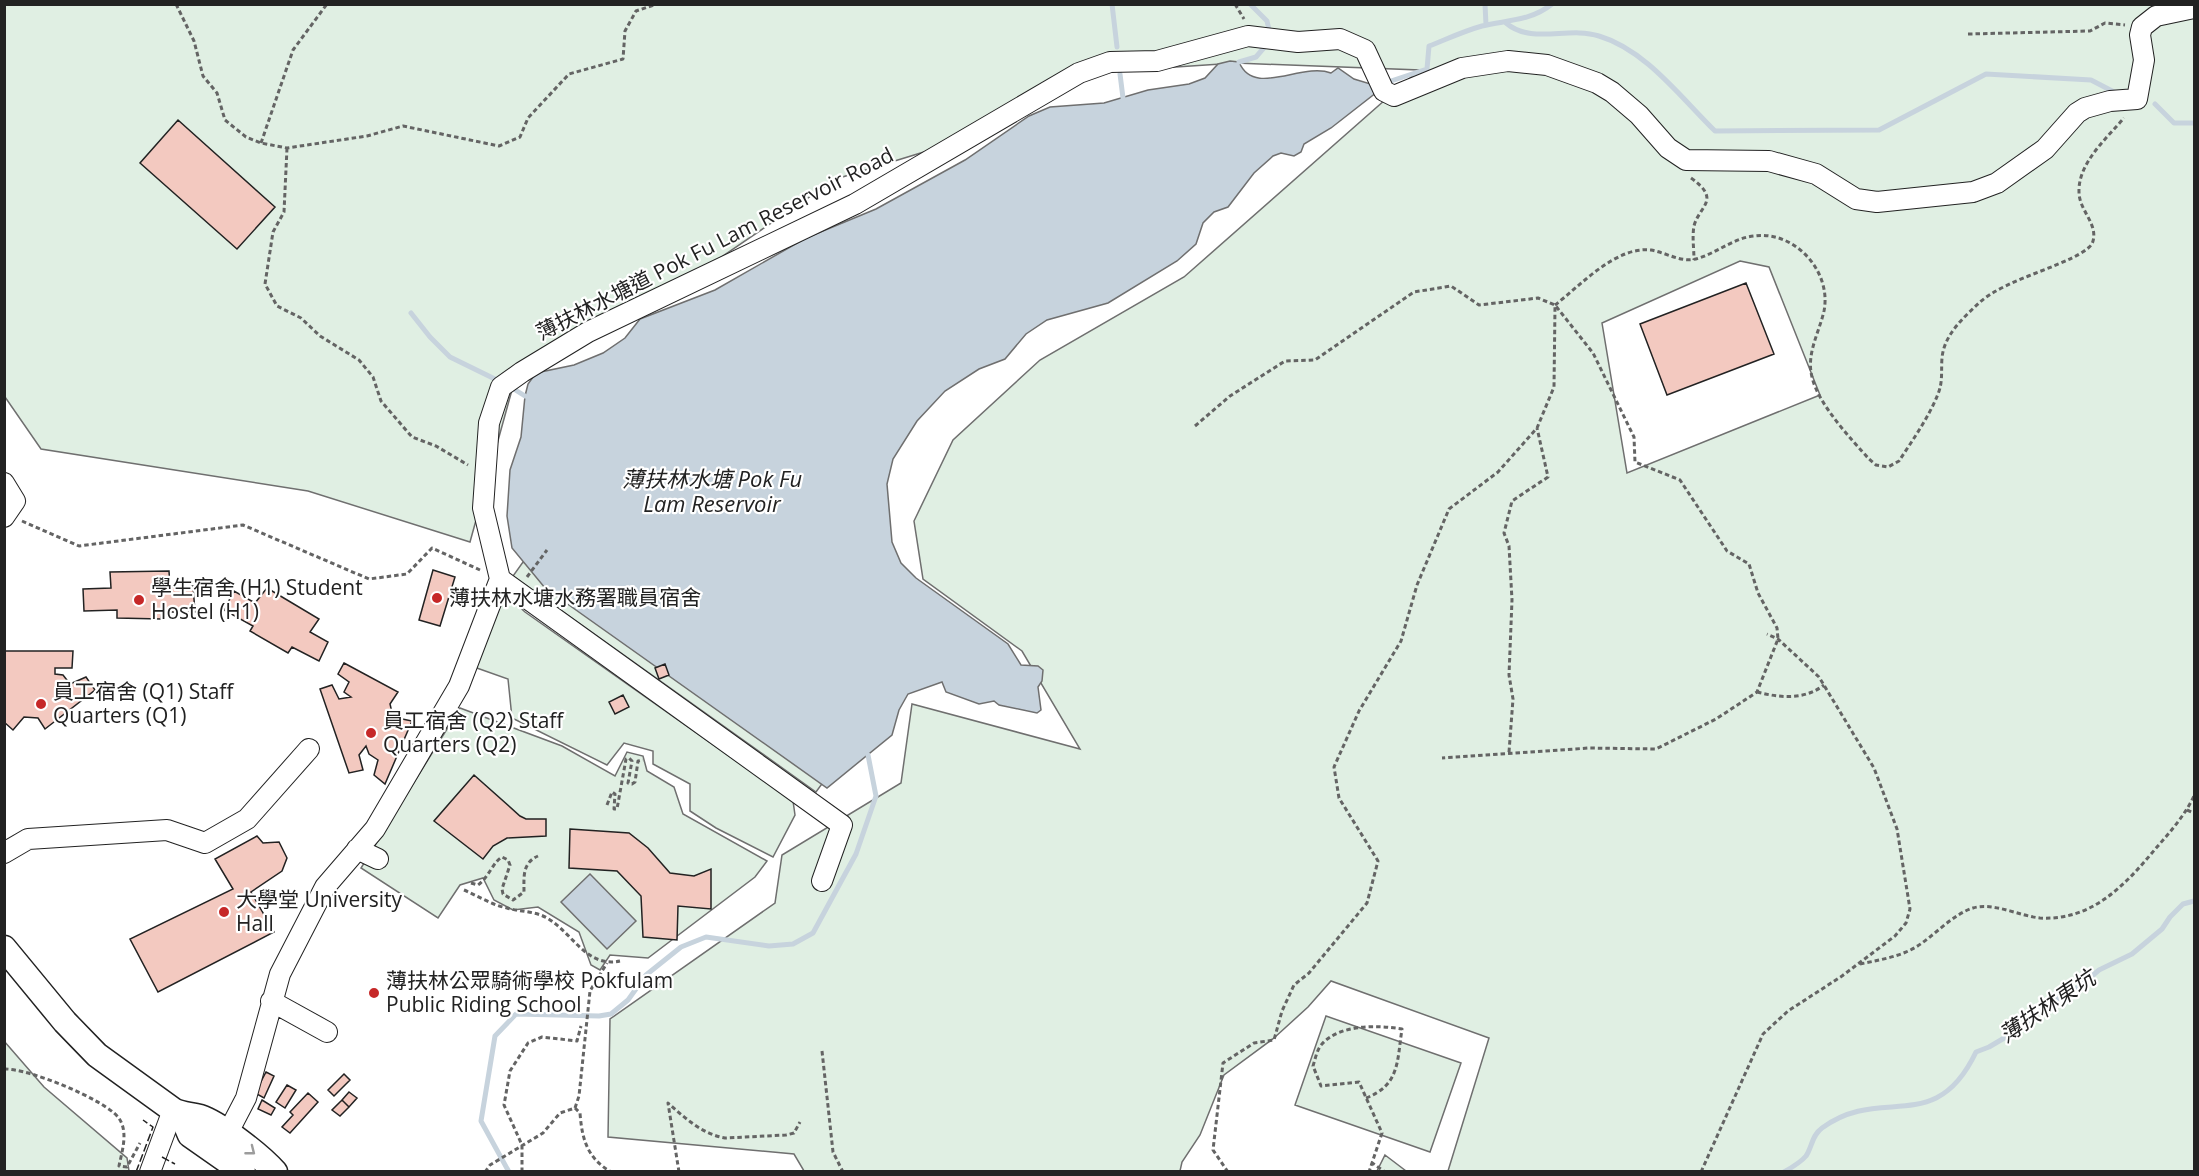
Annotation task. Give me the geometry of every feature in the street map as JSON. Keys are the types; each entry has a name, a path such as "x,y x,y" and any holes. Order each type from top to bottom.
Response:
{"main road":[{"path":"4,948 65,1022 97,1055 177,1112 190,1135 223,1143 275,1172"},
{"path":"223,1143 243,1172"}],"street":[{"path":"2137,99 2144,60 2140,35 2142,27 2156,16 2194,8"},
{"name":"薄扶林水塘道 Pok Fu Lam Reservoir Road","path":"500,579 484,499 489,423 501,387 588,332 855,204 1078,73 1110,62 1157,61 1269,37 1298,42 1340,39 1360,46 1367,55 1384,91 1394,96 1462,68 1508,61 1547,65 1597,83 1612,92 1639,115 1668,148 1693,161 1753,160 1789,166 1828,180 1856,199 1867,202 1952,196 1973,192 1996,183 2045,149 2077,113 2085,108 2110,101 2137,99"},
{"path":"4,483 15,501 6,516"},
{"path":"223,1143 246,1098 280,974 325,887 375,829 459,686 500,579 842,825 822,881"},
{"path":"4,853 28,839 167,830 206,843 247,819 309,749"},
{"path":"357,849 378,859"},
{"path":"271,1002 327,1032"},
{"path":"150,1172 177,1112"}],"path":[{"path":"176,4 194,42 203,76 217,93 225,120 246,137 261,144 287,148 367,136 403,126 500,146 520,137 528,118 569,74 623,59 625,30 636,11 657,4"},
{"path":"261,144 293,50 327,4"},
{"path":"1968,34 2090,31 2105,23 2142,27"},
{"path":"1555,305 1623,254 1649,250 1681,260 1694,260 1736,240 1755,235 1780,238 1806,255 1819,275 1825,297 1811,358 1814,384 1825,404 1869,459 1876,465 1888,467 1899,461 1938,394 1942,382 1943,350 1954,328 1994,291 2079,254 2092,244 2094,230 2080,198 2082,174 2137,99"},
{"path":"287,148 284,212 273,232 265,284 277,306 301,318 320,336 359,360 373,377 381,401 412,436 481,471 484,499"},
{"path":"1693,161 1701,174 1690,177 1701,186 1706,197 1703,211 1694,224 1694,260"},
{"path":"1195,426 1230,396 1285,361 1315,360 1414,292 1451,286 1479,305 1538,298 1555,305 1593,353 1634,436 1635,462 1680,480 1729,554 1747,562 1758,594 1777,628 1778,639 1757,692 1716,719 1656,749 1589,748 1442,758"},
{"path":"1228,1172 1213,1150 1223,1063 1254,1043 1275,1040 1282,1011 1294,985 1309,973 1367,903 1378,861 1339,798 1334,767 1359,711 1401,640 1417,585 1449,509 1498,472 1537,428 1554,387 1555,305"},
{"path":"1509,752 1513,699 1509,675 1512,600 1509,546 1504,533 1512,501 1548,477 1537,428"},
{"path":"6,516 79,546 243,525 369,579 407,574 432,548 500,579"},
{"path":"517,591 547,550"},
{"path":"1701,1172 1763,1034 1788,1011 1858,965 1903,927 1910,909 1897,829 1882,785 1824,685 1809,666 1778,639 1767,634"},
{"path":"1757,692 1792,697 1814,693 1824,685"},
{"path":"607,805 612,792 615,794 614,809 618,809 626,759 629,758 632,761 628,783 632,784 635,782 638,761 644,760"},
{"path":"1858,965 1908,952 1976,907 2043,918 2069,915 2089,908 2108,898 2124,885 2187,810 2194,796"},
{"path":"2187,810 2194,813"},
{"path":"471,883 478,885 486,879 497,860 502,857 510,865 503,894 513,900 524,892 526,865 529,860 537,856"},
{"path":"464,890 504,908 537,913 547,918 589,954 607,963 620,961"},
{"path":"575,1108 579,1096 591,991 607,963"},
{"path":"522,1172 520,1146 504,1106 515,1060 528,1043 542,1037 577,1041 581,1026"},
{"path":"1366,1098 1383,1092 1393,1080 1402,1029 1382,1026 1344,1031 1322,1044 1313,1066 1321,1086 1359,1082 1366,1098 1382,1133 1369,1172"},
{"path":"822,1050 833,1152 843,1172"},
{"path":"4,1069 27,1073 93,1100 119,1118 124,1141 119,1166 127,1167 145,1134"},
{"path":"679,1172 668,1104 698,1127 715,1136 786,1135 794,1133 800,1122"},
{"path":"485,1172 494,1162 543,1133 560,1113 575,1108"},
{"path":"575,1108 580,1113 582,1135 591,1155 611,1172"},
{"path":"1371,1162 1385,1172"}],"green space":[{"path":"4,5 2194,5 2194,1171 1448,1171 1489,1038 1331,981 1308,1007 1274,1038 1224,1075 1200,1135 1182,1162 1180,1171 804,1171 794,1154 608,1137 610,1019 775,903 782,855 901,783 912,704 1080,749 1022,651 923,579 914,521 953,440 1040,360 1184,277 1419,70 1236,63 1101,72 989,132 836,179 717,260 515,379 470,542 308,491 41,449 5,397","holes":["1740,261 1769,267 1820,395 1627,473 1602,323"]},
{"path":"523,562 827,777 816,792 513,576"},
{"path":"505,594 525,612 793,801 795,815 773,857 716,828 690,811 690,784 653,764 653,751 624,743 607,765 512,718 508,679 474,667"},
{"path":"460,708 562,746 615,776 627,752 643,756 647,771 674,787 683,814 767,861 755,877 648,958 610,955 600,970 591,965 579,932 538,907 513,910 494,900 483,878 460,885 438,918 361,868"},
{"path":"1326,1016 1461,1063 1430,1152 1295,1105"},
{"path":"4,1041 44,1087 127,1158 129,1171 5,1171"},
{"path":"1385,1155 1406,1171 1377,1171"}],"water":[{"name":"薄扶林水塘 Pok Fu Lam Reservoir","path":"1230,61 1239,62 1246,72 1255,77 1267,78 1306,72 1331,73 1338,68 1354,79 1374,85 1377,92 1331,128 1304,144 1301,152 1294,156 1281,153 1273,156 1254,173 1228,207 1214,212 1203,223 1196,244 1177,261 1108,303 1047,320 1026,334 1005,359 979,369 945,391 917,421 893,459 887,484 892,542 901,563 916,578 1008,644 1021,665 1038,666 1043,670 1042,681 1038,687 1041,710 1037,713 999,705 994,701 979,704 946,692 942,682 908,694 899,710 892,735 827,788 545,588 512,548 507,516 510,470 521,437 528,384 536,373 574,365 603,353 625,338 640,319 715,290 806,238 876,209 965,160 1029,116 1050,107 1104,103 1148,90 1189,84 1205,78 1218,64"},
{"path":"590,874 636,921 607,949 561,902"}],"building":[{"path":"178,120 275,207 237,249 140,163"},
{"path":"1746,283 1774,354 1667,395 1640,324"},
{"name":"薄扶林水塘水務署職員宿舍","path":"433,570 455,577 440,626 419,620"},
{"name":"學生宿舍 (H1) Student Hostel (H1)","path":"169,571 170,587 193,586 195,612 162,612 161,619 117,618 117,610 84,611 83,589 111,588 110,572"},
{"path":"267,588 319,619 310,632 328,642 319,661 292,647 288,653 250,631 253,626 224,610 234,591 255,603"},
{"name":"員工宿舍 (Q1) Staff Quarters (Q1)","path":"4,651 73,651 72,668 55,668 55,674 63,675 70,684 86,677 95,690 45,729 38,718 24,717 13,730 4,722"},
{"name":"員工宿舍 (Q2) Staff Quarters (Q2)","path":"344,663 398,692 390,704 393,717 412,721 385,784 374,775 378,760 369,754 366,746 359,755 363,770 349,773 320,689 332,685 339,699 351,697 344,692 349,682 338,674"},
{"path":"665,664 669,675 659,679 655,668"},
{"path":"623,695 629,707 615,714 609,702"},
{"path":"474,775 520,816 526,819 546,819 546,836 507,838 493,846 483,859 434,821"},
{"path":"570,829 629,833 648,848 670,873 694,876 711,869 711,909 678,906 677,940 643,937 641,896 617,871 569,868"},
{"name":"大學堂 University Hall","path":"257,836 263,843 279,842 287,858 282,871 251,892 274,932 158,992 130,939 233,889 215,859"},
{"path":"266,1072 274,1076 264,1098 255,1093"},
{"path":"344,1074 350,1080 334,1096 328,1090"},
{"path":"287,1085 296,1090 285,1108 276,1102"},
{"path":"349,1092 357,1098 349,1107 342,1100"},
{"path":"308,1093 318,1102 290,1133 282,1127 293,1115 290,1112"},
{"path":"262,1100 275,1108 271,1115 258,1109"},
{"path":"342,1100 349,1107 340,1116 332,1110"}],"waterway":[{"path":"1112,4 1117,47"},
{"path":"1250,4 1267,21 1270,34"},
{"path":"1485,4 1486,25"},
{"path":"1385,83 1427,69 1429,46 1482,26 1536,14 1552,4"},
{"path":"1506,23 1527,33 1587,33 1616,43 1632,52 1662,76 1715,131 1879,130 1986,74 2091,80 2116,93"},
{"path":"1239,62 1256,57 1268,43"},
{"path":"1120,74 1123,98"},
{"path":"2155,104 2174,123 2194,123"},
{"path":"411,313 450,357 501,382"},
{"path":"509,386 525,396"},
{"path":"509,1172 481,1121 495,1036 516,1014 599,1016 611,1014 628,1000 646,975 681,947 706,937 769,946 793,944 813,933 856,854 876,796 868,755"},
{"name":"薄扶林東坑","path":"1784,1172 1806,1156 1814,1138 1822,1128 1844,1116 1866,1110 1925,1102 1943,1094 1960,1078 1976,1052 2028,1024 2043,1007 2079,987 2099,970 2132,954 2162,929 2183,904 2194,901"}],"fence":[{"path":"136,1172 153,1127 143,1120"},
{"path":"162,1157 175,1164"}],"place":[{"name":"薄扶林水塘水務署職員宿舍","path":"437,598"},
{"name":"學生宿舍 (H1) Student Hostel (H1)","path":"139,600"},
{"name":"員工宿舍 (Q1) Staff Quarters (Q1)","path":"41,704"},
{"name":"員工宿舍 (Q2) Staff Quarters (Q2)","path":"371,733"},
{"name":"大學堂 University Hall","path":"224,912"},
{"name":"薄扶林公眾騎術學校 Pokfulam Public Riding School","path":"374,993"}]}
